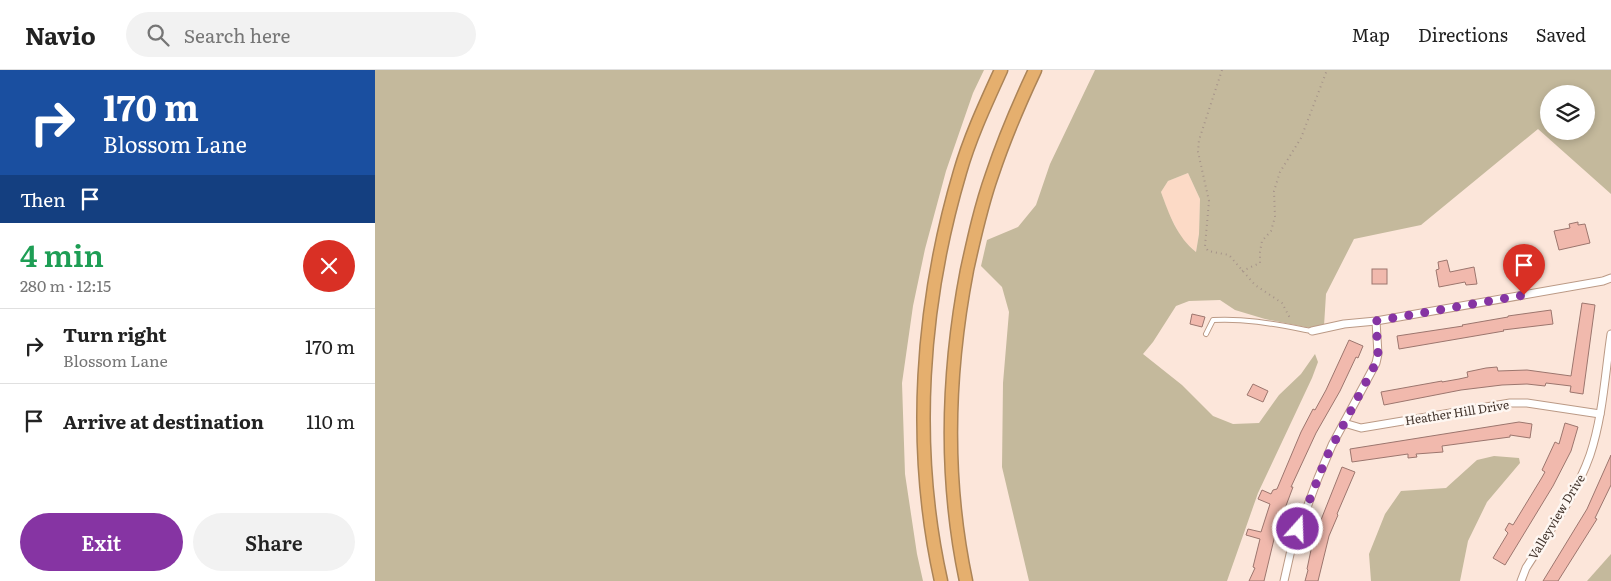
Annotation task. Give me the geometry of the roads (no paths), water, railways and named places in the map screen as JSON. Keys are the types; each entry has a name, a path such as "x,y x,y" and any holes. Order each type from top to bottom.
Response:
{"highway":[{"path":"941,581 929,506 924,449 925,368 929,321 935,276 960,171 977,125 1001,70"},
{"path":"966,581 959,551 951,474 951,391 956,332 975,235 991,175 1035,70"}],"street":[{"path":"1312,332 1344,324 1376,321 1497,299 1550,292 1611,278"},
{"path":"1284,581 1291,550 1304,512 1327,456 1376,363 1378,354 1376,321"},
{"name":"Valleyview Drive","path":"1521,581 1526,568 1582,476 1596,437 1611,334"},
{"name":"Heather Hill Drive","path":"1344,423 1361,428 1509,403 1527,403 1600,414"}],"lane":[{"path":"1206,334 1213,320 1223,319 1266,322 1312,332"}]}
